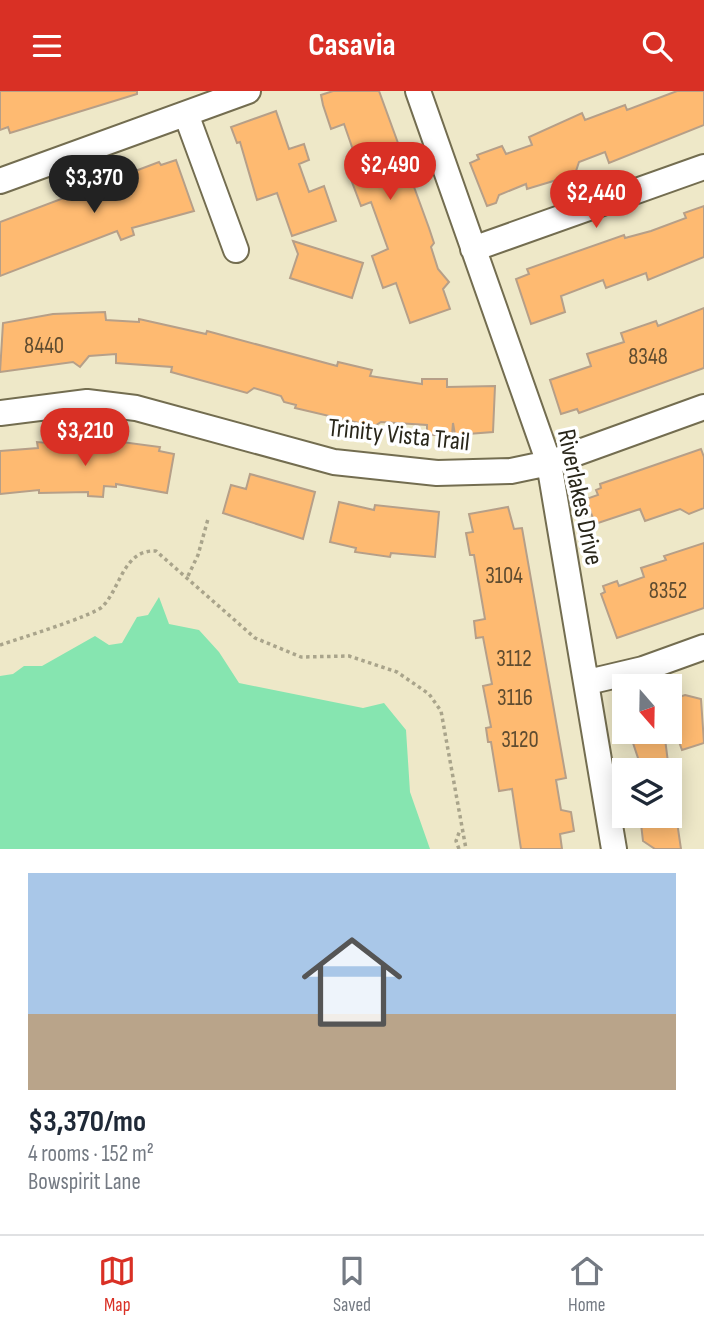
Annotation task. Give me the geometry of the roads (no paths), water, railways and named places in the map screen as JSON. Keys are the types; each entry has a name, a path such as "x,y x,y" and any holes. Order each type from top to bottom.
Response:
{"street":[{"path":"0,181 248,91"},
{"name":"Riverlakes Drive","path":"418,91 548,463 588,682 614,849"},
{"path":"186,114 236,250"},
{"path":"473,250 704,167"},
{"name":"Trinity Vista Trail","path":"0,413 87,402 136,408 334,462 437,474 511,471 548,463 704,407"},
{"path":"588,682 643,669 704,647"}]}
